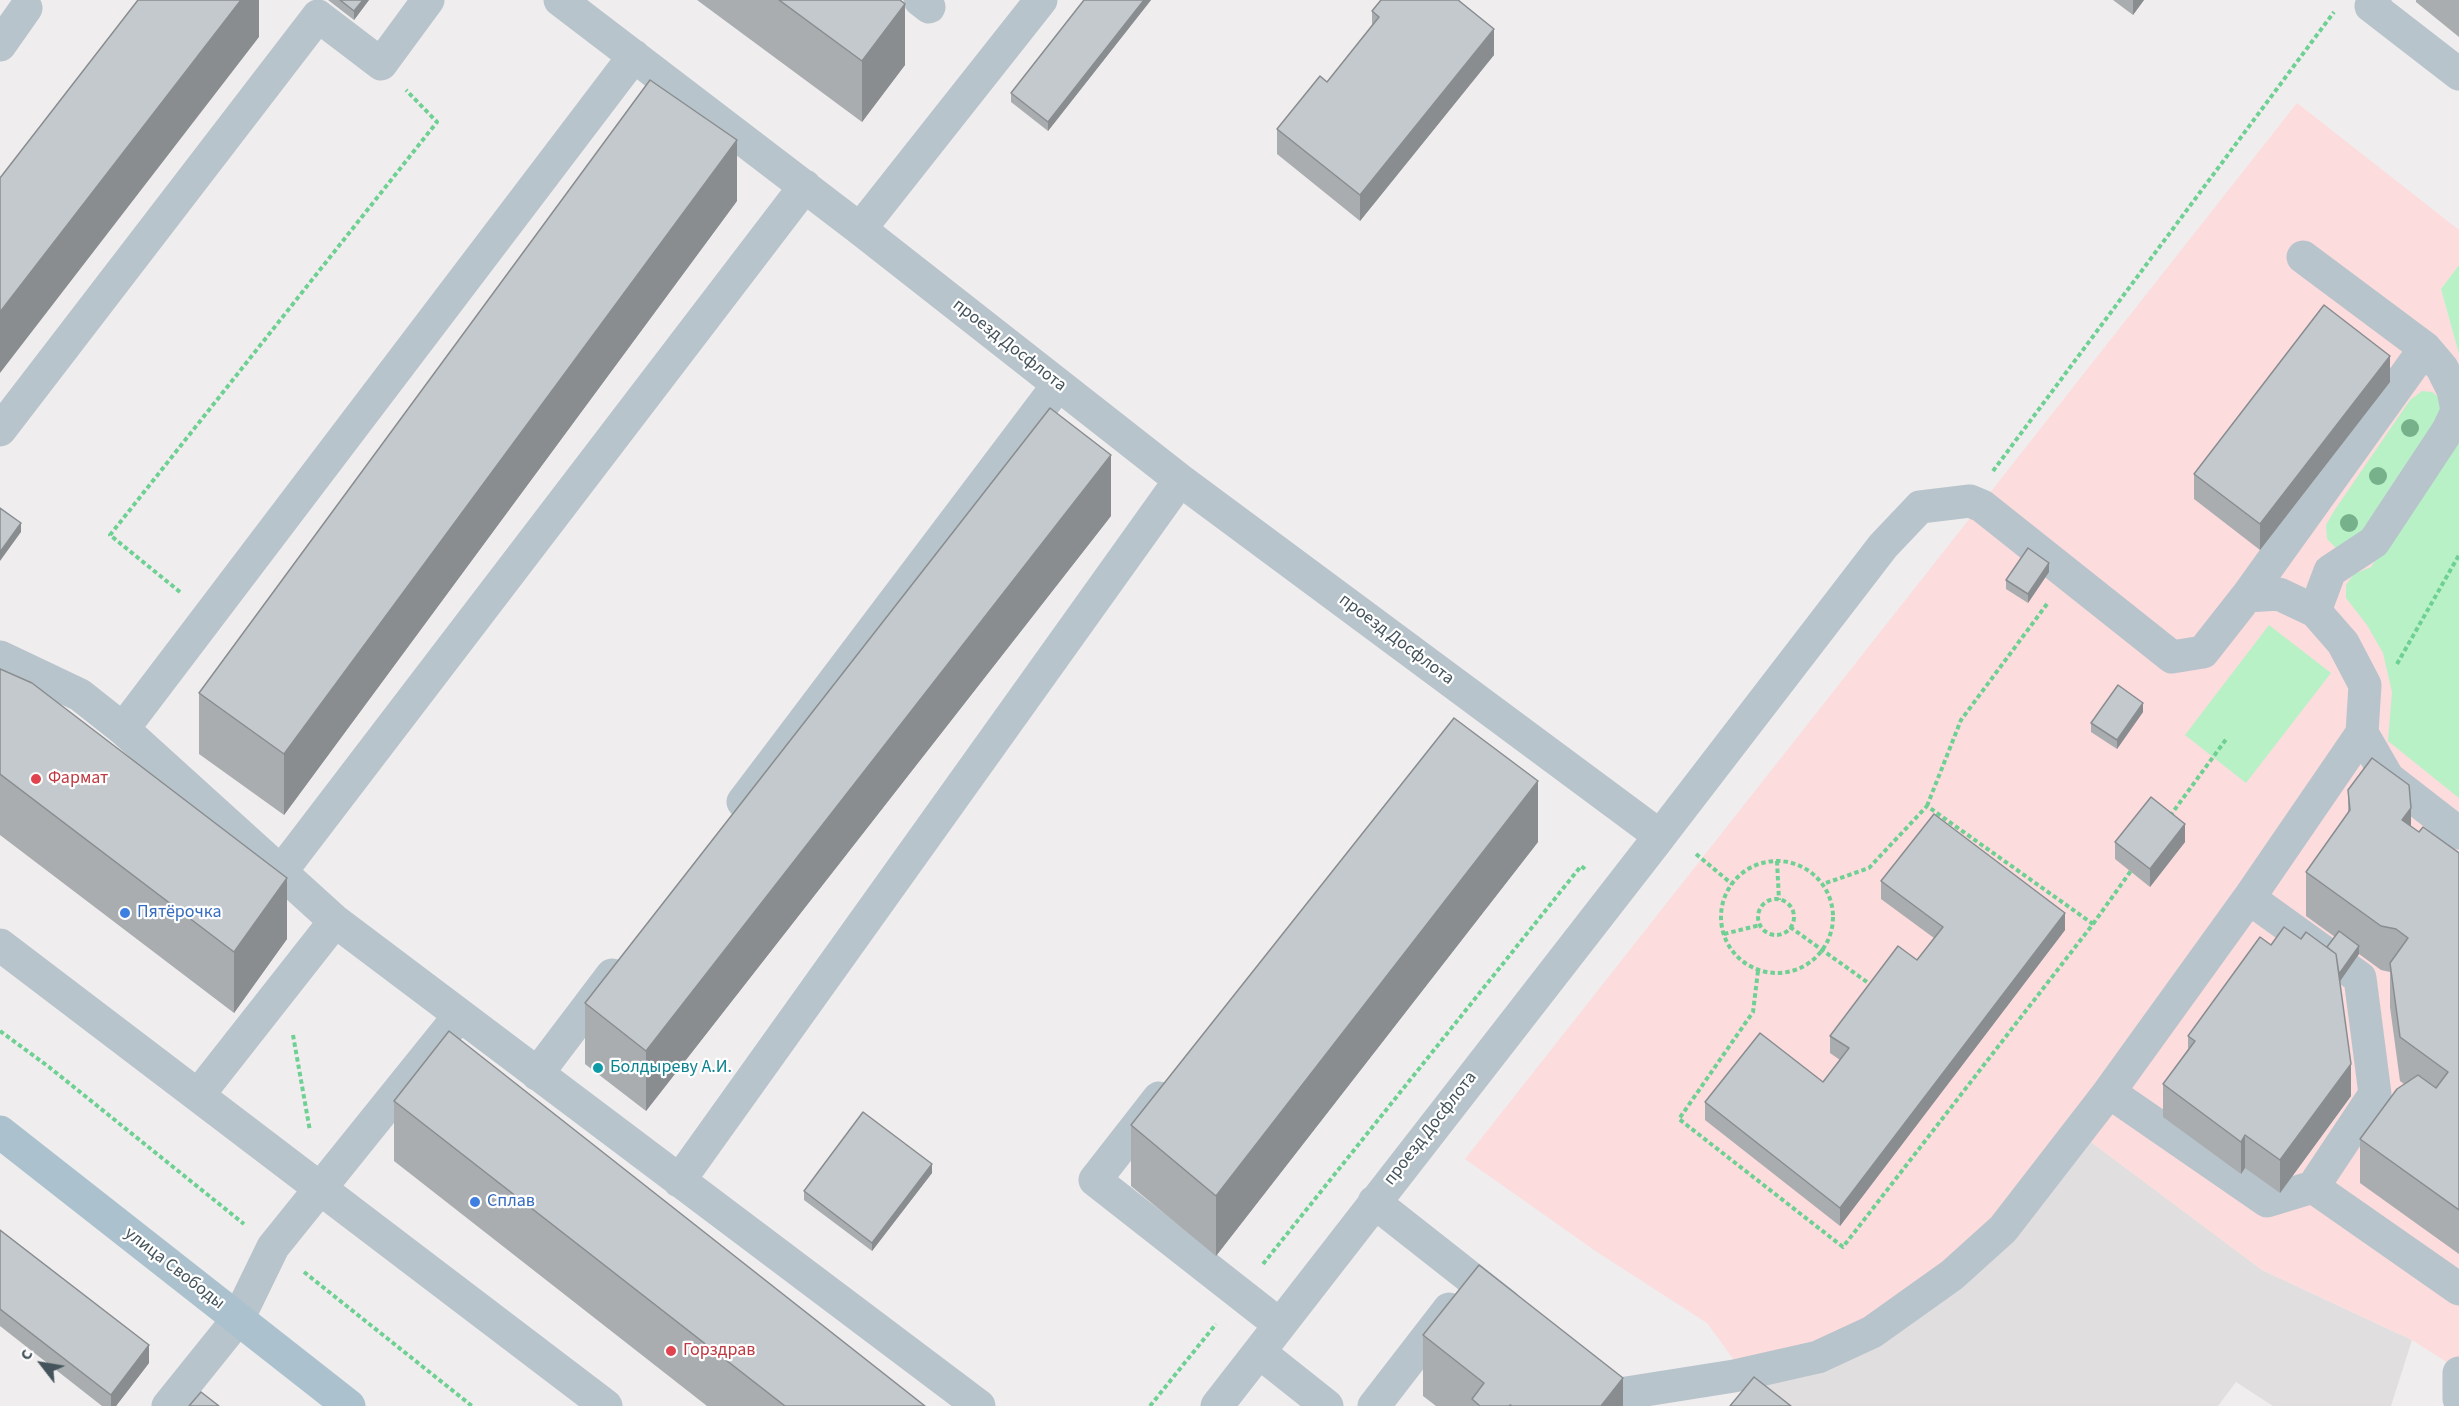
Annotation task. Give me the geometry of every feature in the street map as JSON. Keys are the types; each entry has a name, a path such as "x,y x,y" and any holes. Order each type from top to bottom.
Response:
{"main road":[{"name":"улица Свободы","path":"0,1132 349,1406"}],"street":[{"path":"0,430 318,16 381,64 428,0"},
{"name":"проезд Досфлота","path":"560,0 860,228 1180,480 1465,710 1660,836 1217,1406"},
{"path":"860,228 1041,0"},
{"path":"2375,0 2371,6 2459,74"},
{"path":"0,45 26,8"},
{"path":"123,729 634,56"},
{"path":"280,873 805,186"},
{"path":"2303,257 2425,348 2442,368 2453,390 2457,411 2448,430 2374,542 2330,571 2315,611"},
{"path":"1660,836 1883,546 1920,507 1970,501 1982,506 2172,657 2203,652 2247,596 2425,348"},
{"path":"723,828 1058,385"},
{"path":"679,1181 1180,480"},
{"path":"1594,1374 1627,1400 1818,1357 1872,1332 1952,1275 2003,1229 2109,1092 2249,898 2362,733 2365,685 2343,643 2315,611 2279,594 2247,596"},
{"path":"0,657 80,695 123,729 334,921 979,1406"},
{"path":"2362,733 2388,778 2459,833"},
{"path":"2109,1092 2267,1201 2313,1187 2375,1094 2360,978 2249,898"},
{"path":"199,1094 334,921"},
{"path":"0,945 199,1094 606,1406"},
{"path":"537,1074 630,951"},
{"path":"168,1406 238,1319 273,1247 459,1016"},
{"path":"1175,1078 1095,1179 1280,1325"},
{"path":"2313,1187 2459,1289"},
{"path":"1374,1202 1530,1324"},
{"path":"1374,1406 1473,1279"},
{"path":"1259,1352 1327,1406"},
{"path":"2459,1373 2459,1399"}],"path":[{"path":"209,615 110,535 437,122 409,93"},
{"path":"2397,674 2397,663 2459,555"},
{"path":"1823,884 1869,868 1927,806 1961,720 2069,575"},
{"path":"2166,822 2227,738"},
{"path":"1927,806 2093,924"},
{"path":"1696,854 1732,884"},
{"path":"1758,971 1753,1012 1679,1119 1843,1247 2093,924 2140,859"},
{"path":"1777,861 1779,900"},
{"path":"1777,861 1787,861 1804,867 1823,884 1828,892 1834,915 1833,928 1826,946 1814,961 1796,971 1778,974 1758,971 1741,961 1729,947 1721,928 1721,909 1727,891 1737,876 1752,866 1777,861"},
{"path":"1150,1406 1581,866 1589,873"},
{"path":"1772,900 1779,900 1792,909 1793,921 1782,934 1776,935 1765,931 1760,925 1758,916 1762,906 1772,900"},
{"path":"1724,934 1760,925"},
{"path":"1790,927 1867,982"},
{"path":"284,986 310,1132"},
{"path":"0,1031 49,1067 472,1406"}],"shaded area":[{"path":"2297,103 2459,230 2459,265 2441,289 2459,354 2459,1370 2412,1340 2262,1270 2087,1139 1965,1282 1744,1374 1707,1323 1597,1252 1465,1159"},
{"path":"2087,1139 2262,1270 2412,1340 2391,1406 2273,1406 2236,1382 2218,1406 1737,1406"}],"green space":[{"path":"2459,265 2459,354 2441,289"},
{"path":"2422,391 2432,392 2440,398 2443,410 2358,540 2336,548 2327,539 2326,525 2410,400"},
{"path":"2459,433 2459,798 2388,741 2392,692 2383,653 2367,625 2346,598 2346,585 2354,574 2371,567"},
{"path":"2269,625 2331,673 2246,783 2185,735"}],"building":[{"path":"138,0 241,0 0,312 0,178"},
{"path":"340,0 363,0 354,11"},
{"path":"779,0 900,0 905,4 862,61"},
{"path":"1084,0 1144,0 1048,122 1011,93"},
{"path":"1381,0 1458,0 1494,29 1360,195 1277,129 1320,76 1327,82 1379,17 1372,11"},
{"path":"650,80 737,140 284,754 199,693"},
{"path":"2324,305 2390,356 2260,524 2194,474"},
{"path":"1050,408 1111,455 646,1051 585,1003"},
{"path":"0,508 21,523 0,552"},
{"path":"2028,548 2049,563 2028,594 2006,580"},
{"path":"0,669 32,683 287,878 234,952 0,774"},
{"path":"2118,685 2143,703 2117,740 2091,723"},
{"path":"1454,718 1538,781 1216,1196 1131,1125"},
{"path":"2372,758 2409,785 2411,808 2402,820 2419,832 2423,827 2459,853 2459,1210 2360,1139 2397,1089 2418,1075 2436,1088 2448,1072 2400,1037 2390,963 2408,938 2396,929 2381,926 2306,872 2350,810 2348,790"},
{"path":"2151,797 2185,824 2150,869 2115,842"},
{"path":"1934,814 2065,913 1840,1208 1705,1102 1760,1033 1823,1082 1849,1048 1830,1036 1898,946 1917,960 1943,927 1881,881"},
{"path":"2284,927 2301,939 2306,932 2336,954 2351,1064 2280,1160 2245,1135 2241,1142 2163,1084 2195,1041 2188,1036 2260,937 2271,945"},
{"path":"2339,931 2359,946 2339,974 2336,954 2327,947"},
{"path":"449,1031 925,1406 785,1406 394,1101"},
{"path":"863,1112 932,1164 872,1243 804,1191"},
{"path":"0,1230 149,1345 111,1395 0,1309"},
{"path":"1479,1265 1623,1378 1601,1406 1480,1406 1472,1399 1484,1383 1423,1335"},
{"path":"1754,1377 1791,1406 1730,1406"},
{"path":"201,1392 219,1406 189,1406"}],"place":[{"name":"Фармат","path":"36,779"},
{"name":"Пятёрочка","path":"125,913"},
{"name":"Болдыреву А.И.","path":"598,1068"},
{"name":"Сплав","path":"475,1202"},
{"name":"Горздрав","path":"671,1351"}]}
